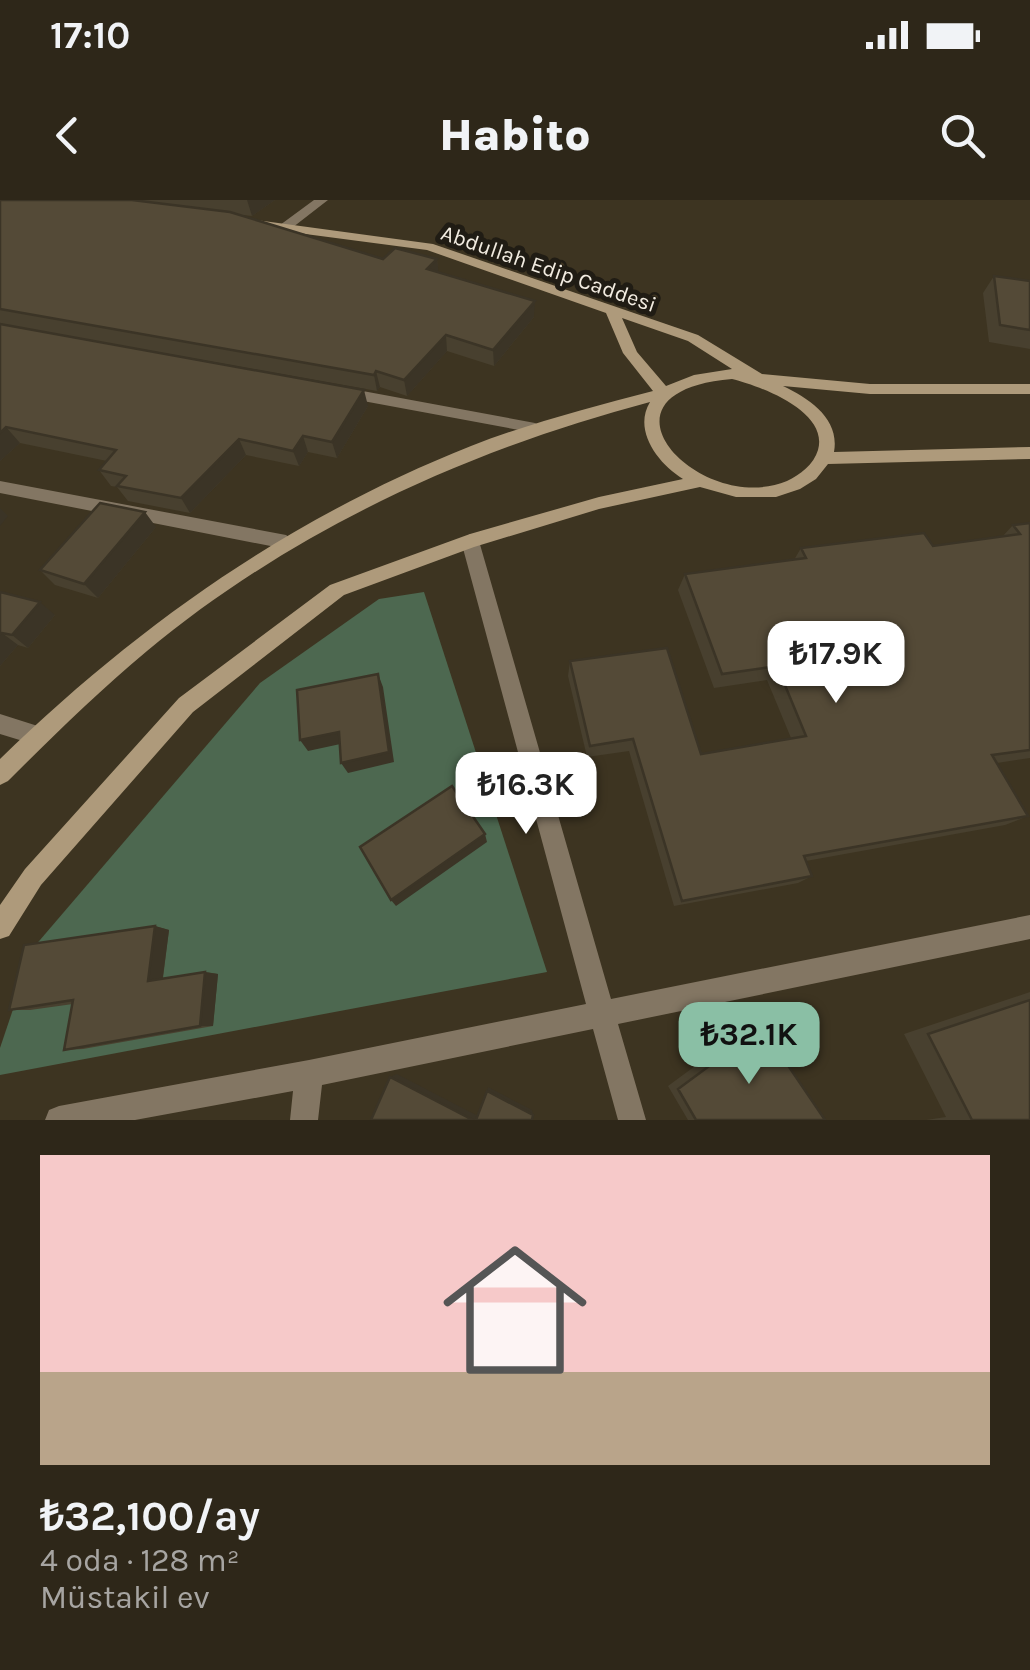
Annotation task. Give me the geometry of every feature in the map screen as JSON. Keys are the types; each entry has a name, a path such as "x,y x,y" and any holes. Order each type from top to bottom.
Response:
{"main road":[{"name":"Abdullah Edip Caddesi","path":"246,223 429,247 693,338 758,378"},
{"path":"612,309 630,353 663,393"},
{"path":"0,774 36,735 179,615 286,542 426,472 535,428 663,393 706,375 870,388 1030,388"},
{"path":"663,393 653,409 650,428 658,448 674,466 700,481 730,490 788,487 810,475 823,458 826,440 820,420 805,402 758,378"},
{"path":"823,458 1030,453"},
{"path":"0,928 34,877 186,705 337,590 470,540 599,503 700,481"}],"street":[{"path":"284,228 322,200"},
{"path":"325,390 535,428"},
{"path":"0,487 286,542"},
{"path":"470,540 632,1120"},
{"path":"0,724 36,735"},
{"path":"58,1120 309,1074 1030,927"},
{"path":"304,1120 309,1074"}],"green space":[{"path":"424,592 547,972 0,1075 0,1048 34,947 260,683 379,599"}],"building":[{"path":"0,200 132,200 230,212 383,259 395,248 437,259 427,269 535,301 493,350 446,335 404,380 376,371 374,375 0,309"},
{"path":"994,276 1030,281 1030,330 1000,325"},
{"path":"0,324 364,390 332,442 303,436 293,451 239,439 181,498 117,486 126,476 99,470 116,450 6,427 0,433"},
{"path":"100,503 145,512 84,584 40,570"},
{"path":"1030,523 1030,750 992,755 1028,816 804,856 812,876 682,901 633,739 590,746 570,661 667,648 701,754 806,736 777,666 722,674 685,574 806,558 801,548 924,533 933,546 1020,534 1013,525"},
{"path":"0,592 40,602 12,635 0,634"},
{"path":"378,674 389,752 341,763 339,732 300,740 297,690"},
{"path":"452,786 485,834 391,900 360,847"},
{"path":"155,926 148,981 205,972 200,1026 64,1050 73,1000 9,1010 24,945"},
{"path":"1030,1000 1030,1120 972,1120 928,1034"},
{"path":"762,1027 825,1120 696,1120 678,1089"},
{"path":"390,1077 473,1120 371,1120"},
{"path":"487,1091 533,1115 532,1120 476,1120"}]}
